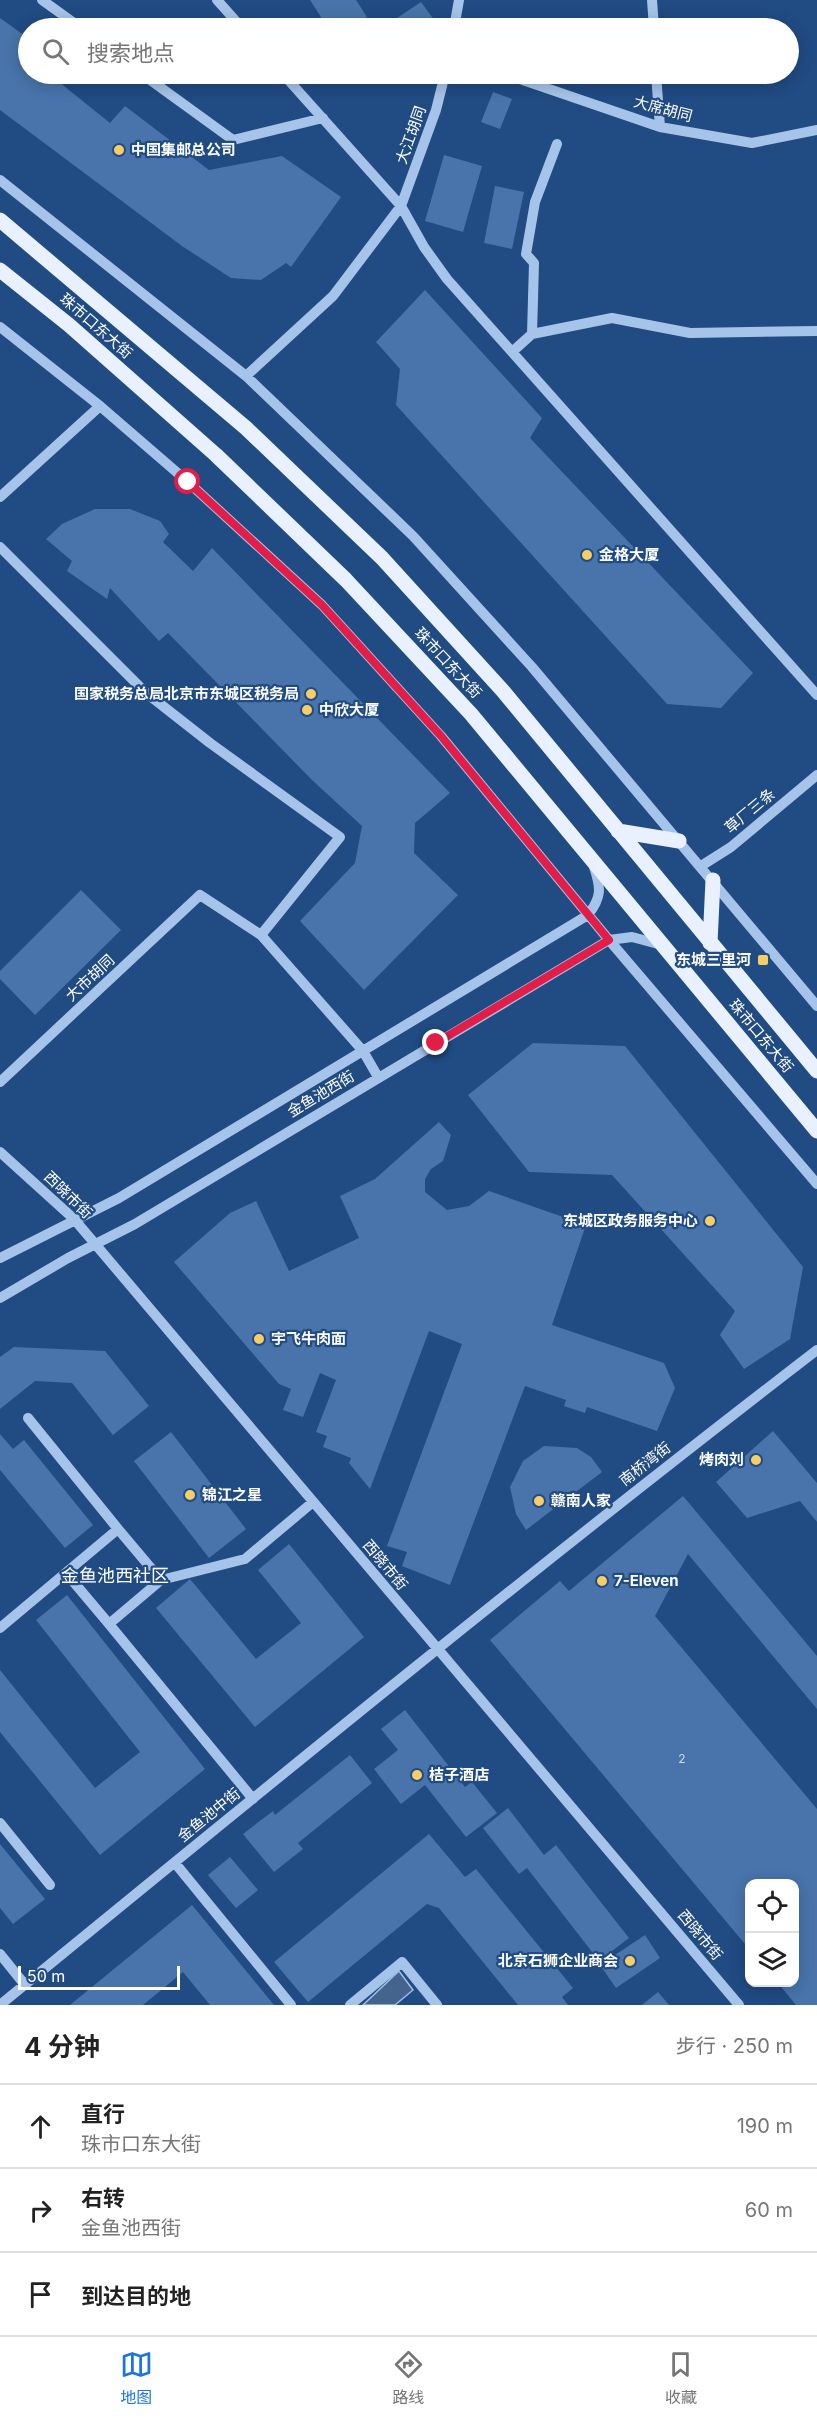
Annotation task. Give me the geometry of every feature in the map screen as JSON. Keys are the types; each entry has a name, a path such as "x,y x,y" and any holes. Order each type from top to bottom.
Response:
{"main road":[{"name":"珠市口东大街","path":"0,220 246,428 382,558 503,691 817,1071"},
{"name":"珠市口东大街","path":"0,270 69,325 208,447 346,580 471,714 817,1131"},
{"path":"618,831 679,841"},
{"path":"710,943 713,880"}],"street":[{"path":"42,0 67,18"},
{"path":"217,0 233,18"},
{"path":"456,18 459,0"},
{"path":"652,0 653,18"},
{"path":"156,84 233,140 323,118"},
{"path":"292,84 401,206 424,247 447,279 817,695"},
{"name":"大江胡同","path":"246,376 333,296 401,206 436,110 442,84"},
{"name":"大席胡同","path":"534,84 660,127 752,143 817,130"},
{"path":"657,84 660,127"},
{"path":"532,334 534,263 526,254 535,202 557,144"},
{"path":"0,180 246,376 413,536 532,667 817,1006"},
{"path":"512,352 532,334 612,318 690,333 817,331"},
{"path":"0,327 100,406 188,482 322,605 441,736 588,915 817,1184"},
{"path":"0,497 100,406"},
{"path":"0,546 145,692 210,743 340,837 261,935 363,1051 378,1077"},
{"name":"草厂三条","path":"701,866 730,847 817,775"},
{"path":"588,915 598,902 599,883 592,861"},
{"name":"大市胡同","path":"0,1082 200,895 261,935"},
{"name":"金鱼池西街","path":"0,1258 119,1198 588,915"},
{"name":"金鱼池西街","path":"0,1298 94,1244 135,1224 609,940 632,937 662,945"},
{"name":"西晓市街","path":"0,1152 74,1219 739,2005"},
{"name":"南桥湾街","path":"437,1649 637,1489 817,1350"},
{"path":"28,1418 161,1580"},
{"path":"109,1624 161,1580 245,1559 313,1502"},
{"path":"0,1628 118,1529"},
{"path":"66,1573 253,1799"},
{"name":"金鱼池中街","path":"0,2005 437,1649"},
{"path":"0,1823 50,1885"},
{"path":"174,1863 291,2005"},
{"path":"0,1954 25,1985"},
{"path":"350,2005 402,1962 437,2005"}],"water":[{"path":"399,1971 413,1990 395,2005 363,2005"}],"building":[{"path":"310,0 356,0 367,17 365,18 322,18"},
{"path":"421,2 433,18 397,18"},
{"name":"中国集邮总公司","path":"0,18 18,31 18,84 61,84 110,123 125,106 209,170 282,156 341,197 291,267 286,263 261,280 231,278 182,246 0,110"},
{"path":"493,92 512,99 500,129 481,122"},
{"path":"444,155 482,166 463,232 425,221"},
{"path":"495,186 524,192 512,249 484,243"},
{"name":"金格大厦","path":"425,290 542,418 530,438 753,673 721,708 667,704 396,405 400,369 376,342"},
{"name":"中欣大厦","path":"95,509 130,509 160,521 169,534 163,542 193,571 212,548 450,793 415,823 414,853 458,895 364,990 300,921 355,863 362,826 312,780 168,633 159,641 110,588 107,599 67,571 72,561 46,539 62,524"},
{"path":"81,890 121,930 35,1015 0,979 0,971"},
{"name":"东城区政务服务中心","path":"533,1043 625,1046 803,1267 790,1339 744,1369 720,1335 735,1311 612,1175 529,1172 468,1095"},
{"path":"439,1122 451,1135 443,1161 431,1169 425,1179 425,1192 447,1210 469,1206 489,1191 586,1225 552,1325 664,1363 675,1388 657,1431 587,1407 585,1413 564,1406 566,1400 525,1386 450,1585 402,1566 407,1552 387,1546 462,1344 429,1331 370,1489 349,1463 351,1458 323,1447 327,1436 316,1432 336,1380 320,1373 303,1417 283,1410 291,1389 279,1384 174,1262 230,1213 256,1201 289,1271 359,1238 340,1196 375,1179"},
{"path":"14,1347 105,1351 149,1406 113,1435 72,1383 35,1381 0,1409 0,1357"},
{"path":"773,1431 817,1483 817,1522 800,1501 747,1518 716,1482"},
{"name":"锦江之星","path":"171,1432 246,1529 209,1558 134,1461"},
{"path":"0,1434 13,1449 24,1440 93,1525 65,1548 0,1470"},
{"name":"赣南人家","path":"544,1446 577,1448 591,1457 602,1472 526,1530 516,1514 510,1487 523,1461"},
{"path":"683,1496 817,1656 817,1709 688,1554 655,1616 817,1809 817,2005 796,2005 781,1987 799,1987 799,1879 745,1879 745,1944 490,1640 560,1581 569,1591"},
{"path":"289,1544 364,1637 255,1727 156,1608 190,1579 256,1659 301,1623 258,1570"},
{"path":"67,1595 205,1769 100,1855 0,1732 0,1670 95,1788 140,1752 36,1620"},
{"name":"桔子酒店","path":"405,1710 465,1787 472,1782 497,1813 466,1837 425,1785 401,1804 374,1769 398,1750 381,1729"},
{"path":"350,1755 372,1783 298,1843 303,1849 274,1872 243,1834 273,1811 275,1815"},
{"path":"508,1808 544,1855 556,1845 629,1938 599,1961 527,1868 519,1874 483,1828"},
{"path":"429,1834 465,1877 476,1869 573,1988 562,1997 568,2005 518,2005 439,1908 427,1904 308,2002 274,1962"},
{"path":"0,1844 45,1899 13,1924 0,1908"},
{"path":"230,1857 258,1890 236,1908 208,1875"},
{"path":"192,1905 274,2005 210,2005 183,1972 143,2005 70,2005"},
{"name":"北京石狮企业商会","path":"645,1935 660,1958 616,1988 600,1965"},
{"path":"658,1992 669,2005 642,2005"}],"place":[{"name":"中国集邮总公司","path":"119,150"},
{"name":"金格大厦","path":"587,555"},
{"name":"国家税务总局北京市东城区税务局","path":"311,694"},
{"name":"中欣大厦","path":"307,710"},
{"name":"东城三里河","path":"763,960"},
{"name":"东城区政务服务中心","path":"710,1221"},
{"name":"宇飞牛肉面","path":"259,1339"},
{"name":"烤肉刘","path":"756,1460"},
{"name":"锦江之星","path":"190,1495"},
{"name":"赣南人家","path":"539,1501"},
{"name":"7-Eleven","path":"602,1581"},
{"name":"桔子酒店","path":"417,1775"},
{"name":"北京石狮企业商会","path":"630,1961"}],"district":[{"name":"金鱼池西社区","path":"115,1576"}],"route":[{"path":"188,482 322,605 441,736 609,940 436,1043"}]}
